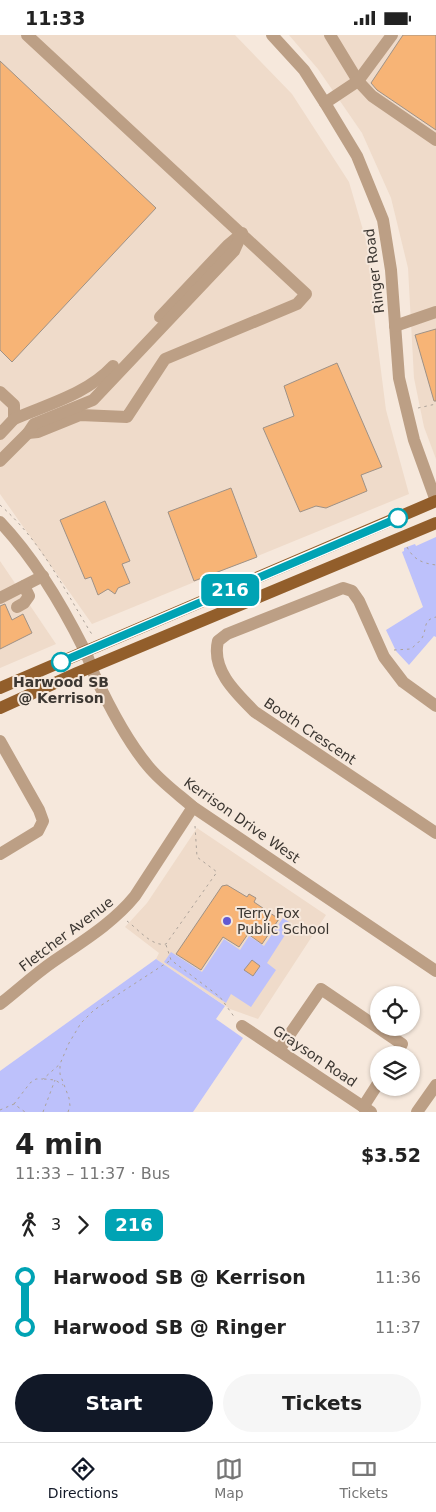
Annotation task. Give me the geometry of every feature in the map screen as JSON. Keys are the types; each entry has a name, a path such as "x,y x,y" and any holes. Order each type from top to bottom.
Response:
{"main road":[{"path":"0,688 436,501"},
{"path":"0,708 92,667 436,523"}],"street":[{"path":"27,35 306,294 297,304 164,359 127,417 80,415 38,432 28,433"},
{"name":"Ringer Road","path":"272,35 304,69 357,156 383,220 391,270 401,387 414,440 436,501"},
{"path":"330,35 358,81 372,97 436,140"},
{"path":"325,103 358,81 392,35"},
{"path":"0,434 14,419 87,388 103,377 228,245 242,233"},
{"path":"0,461 28,433 34,424 93,400 234,251 242,233"},
{"path":"395,326 436,312"},
{"path":"0,392 14,405 14,419"},
{"name":"Kerrison Drive West","path":"0,522 26,552 43,576 85,651 118,719 148,766 194,807 436,971"},
{"path":"2,593 24,586 43,576"},
{"path":"17,607 24,603 28,596 24,586"},
{"name":"Booth Crescent","path":"436,706 404,682 384,657 359,601 352,591 343,588 228,634 218,641 216,649 217,660 231,689 255,712 436,833"},
{"path":"0,741 39,810 43,821 38,831 0,854"},
{"name":"Fletcher Avenue","path":"0,1004 52,962 103,927 126,907 194,807"},
{"path":"278,1049 320,989 402,1044 401,1046"},
{"name":"Grayson Road","path":"242,1026 367,1109"},
{"path":"417,1112 436,1085"},
{"path":"367,1109 373,1096"}],"path":[{"path":"418,408 436,404"},
{"path":"401,538 412,557 423,563 436,565"},
{"path":"392,650 411,649 423,636 426,622 430,618 436,617"},
{"path":"166,945 176,934 218,872 197,857 195,826"},
{"path":"127,921 150,940 166,945"},
{"path":"166,945 171,960 220,997 242,1026"},
{"path":"68,1112 70,1106 69,1098 60,1074 60,1064 69,1043 81,1023 94,1010 171,960"},
{"path":"43,1079 60,1064"},
{"path":"0,1109 14,1104 30,1083 36,1079 56,1081 64,1085"},
{"path":"43,1112 56,1081"},
{"path":"14,1104 25,1112"}],"shaded area":[{"path":"0,35 235,35 292,94 349,182 368,247 386,410 409,494 92,624 0,494"},
{"path":"289,35 436,35 436,459 424,427 414,378 408,268 391,198 362,133 318,69"},
{"path":"436,537 436,637 434,636 409,665 396,651 386,630 423,607 402,552 404,548 415,544 416,546"},
{"path":"0,561 56,644 0,668"},
{"name":"Terry Fox Public School","path":"197,828 326,915 258,1019 230,1009 156,959 159,953 125,927 147,903"},
{"path":"283,918 292,924 267,963 276,970 251,1007 231,994 226,1003 164,962 171,952 202,972 224,939 240,950 249,936 264,946"},
{"path":"156,959 225,1006 216,1019 243,1038 193,1112 0,1112 0,1071"}],"building":[{"path":"403,35 436,35 436,130 377,90 371,83"},
{"path":"0,61 156,208 12,362 0,350"},
{"path":"436,329 436,401 434,401 415,335"},
{"path":"337,363 382,467 361,475 367,491 326,508 316,506 300,512 263,428 294,416 284,386"},
{"path":"231,488 257,557 194,581 168,512"},
{"path":"105,501 130,561 122,564 130,583 118,588 115,594 108,589 98,595 91,577 85,579 60,520"},
{"path":"5,604 12,620 23,614 32,633 0,649 0,606"},
{"path":"227,885 247,897 249,894 256,898 254,902 279,919 262,944 248,934 239,947 223,937 201,970 176,954 222,886"},
{"path":"252,960 260,966 253,976 244,970"}],"bus line":[{"name":"216","path":"61,662 398,518"}],"place":[{"name":"Harwood SB @ Kerrison","path":"61,662"},
{"name":"Terry Fox Public School","path":"227,921"}]}
